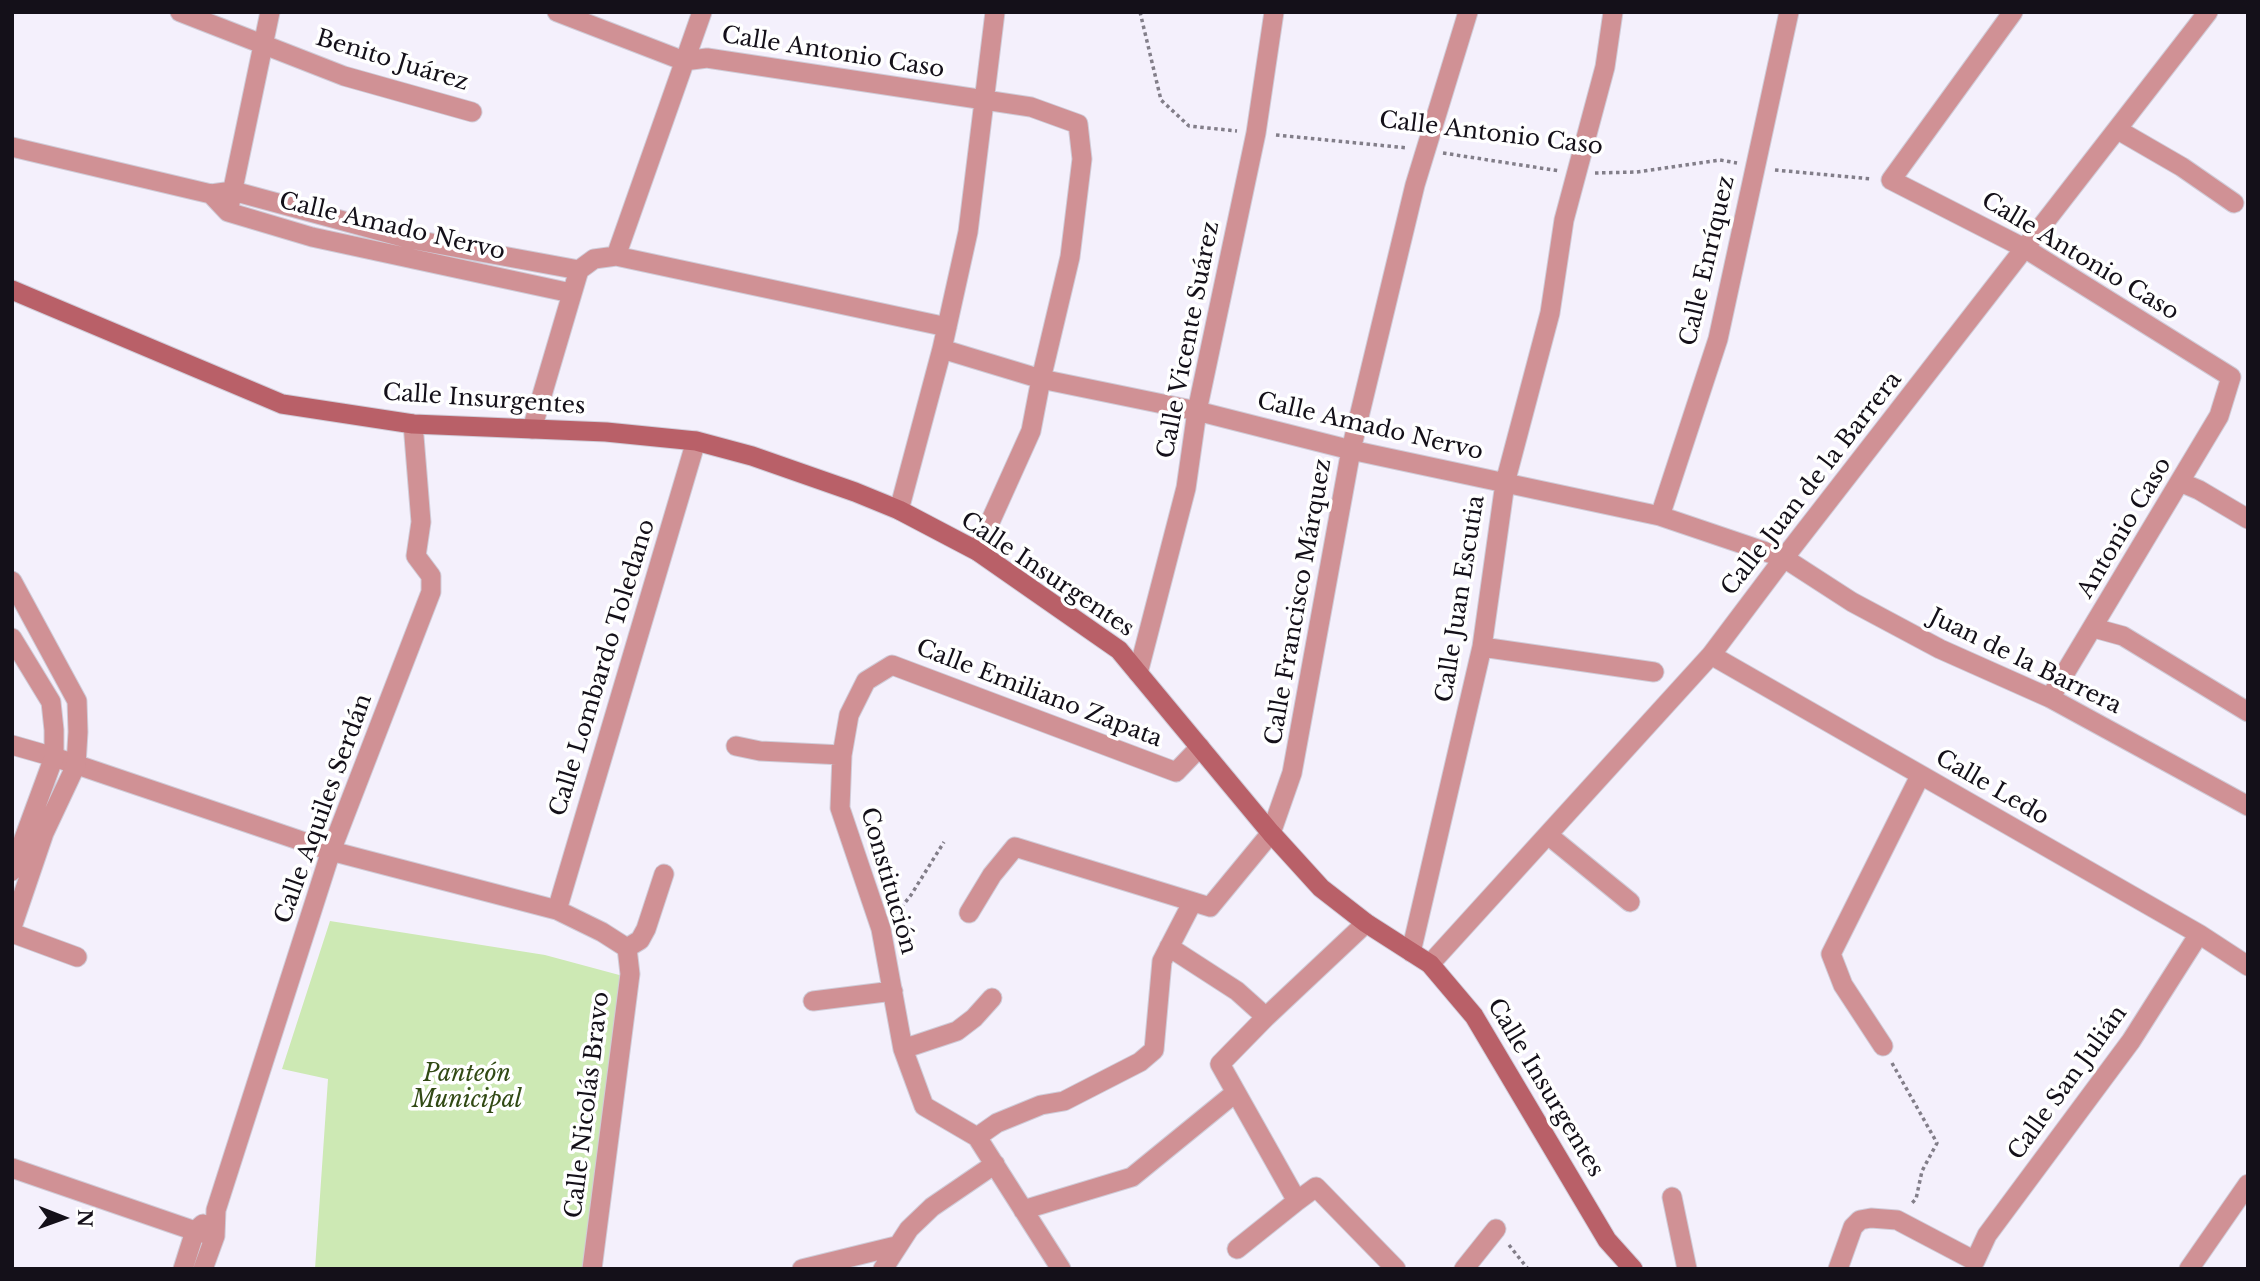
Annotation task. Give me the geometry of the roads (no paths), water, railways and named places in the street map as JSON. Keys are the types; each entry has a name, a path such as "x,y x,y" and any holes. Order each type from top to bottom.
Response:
{"main road":[{"name":"Calle Insurgentes","path":"12,290 282,404 413,424 606,432 696,441 752,456 899,510 976,551 1119,650 1271,833 1321,888 1366,923 1430,964 1474,1016 1607,1240 1633,1269"}],"street":[{"name":"Benito Juárez","path":"180,12 344,76 472,112"},
{"path":"228,212 270,12"},
{"name":"Calle Antonio Caso","path":"557,12 684,61 707,58 1031,107 1078,124 1082,159 1070,257 1041,379"},
{"path":"616,256 702,12"},
{"path":"899,510 942,349 968,232 995,12"},
{"name":"Calle Vicente Suárez","path":"1138,673 1186,488 1197,411 1256,133 1274,12"},
{"name":"Calle Francisco Márquez","path":"1271,833 1292,773 1352,450 1415,185 1468,12"},
{"name":"Calle Juan Escutia","path":"1411,952 1482,647 1505,483 1550,313 1564,220 1605,67 1613,12"},
{"name":"Calle Enríquez","path":"1660,516 1718,339 1789,12"},
{"name":"Calle Antonio Caso","path":"2013,12 1891,180 2026,249 2231,377"},
{"name":"Calle Juan de la Barrera","path":"1430,964 1711,655 2208,12"},
{"path":"2118,130 2182,167 2234,203"},
{"name":"Calle Amado Nervo","path":"12,147 211,194 233,191 394,244 571,293"},
{"path":"211,194 228,212"},
{"name":"Calle Amado Nervo","path":"228,212 312,237 394,244 579,270"},
{"path":"532,429 579,270 594,259 616,256 947,327"},
{"name":"Calle Amado Nervo","path":"942,349 1041,379 1197,411 1352,450 1660,516 1784,558"},
{"name":"Antonio Caso","path":"2050,698 2220,416 2231,377"},
{"path":"976,551 1031,431 1041,379"},
{"name":"Calle Aquiles Serdán","path":"204,1269 215,1236 216,1210 331,851 431,592 431,576 416,556 421,522 413,424"},
{"name":"Calle Lombardo Toledano","path":"557,909 696,441"},
{"path":"2180,482 2248,519"},
{"name":"Juan de la Barrera","path":"1784,558 1852,602 1918,637 2050,698 2248,806"},
{"path":"12,581 77,701 78,732 76,765 44,833 12,926"},
{"path":"2094,628 2123,636 2248,712"},
{"path":"12,638 51,702 54,757 12,871"},
{"path":"1482,647 1654,672"},
{"name":"Calle Ledo","path":"1711,655 2199,934 2248,966"},
{"name":"Calle Emiliano Zapata","path":"892,665 1176,772 1199,747"},
{"name":"Constitución","path":"892,665 866,681 849,715 842,754 840,808 881,929 903,1049 924,1106 977,1137"},
{"path":"12,745 331,851 557,909 627,948 640,940 646,929 664,874"},
{"path":"736,746 760,751 842,754"},
{"path":"1883,1046 1843,985 1831,954 1920,776"},
{"path":"969,913 992,875 1014,847 1192,904 1210,907 1271,833"},
{"path":"1548,835 1630,902"},
{"path":"1061,1269 977,1137 998,1123 1041,1105 1064,1101 1140,1062 1154,1050 1162,961 1192,904"},
{"path":"1297,1201 1220,1064 1265,1017 1366,923"},
{"path":"12,933 77,957"},
{"name":"Calle San Julián","path":"1838,1269 1853,1227 1860,1220 1871,1218 1897,1220 1975,1261 1987,1235 2130,1041 2199,934"},
{"path":"1170,947 1237,991 1265,1017"},
{"name":"Calle Nicolás Bravo","path":"592,1269 630,974 627,948"},
{"path":"813,1001 892,991"},
{"path":"903,1049 957,1031 974,1018 992,998"},
{"path":"1023,1210 1132,1177 1235,1093"},
{"path":"883,1269 896,1245 932,1207 995,1164"},
{"path":"12,1168 215,1236"},
{"path":"2189,1269 2248,1184"},
{"path":"1237,1249 1316,1187 1396,1269"},
{"path":"1672,1196 1687,1269"},
{"name":"Calle Aquiles Serdán","path":"183,1269 195,1231 216,1210"},
{"path":"1464,1269 1496,1229"},
{"path":"802,1269 896,1245"}],"park label":[{"name":"Panteón Municipal","path":"467,1088"}]}
